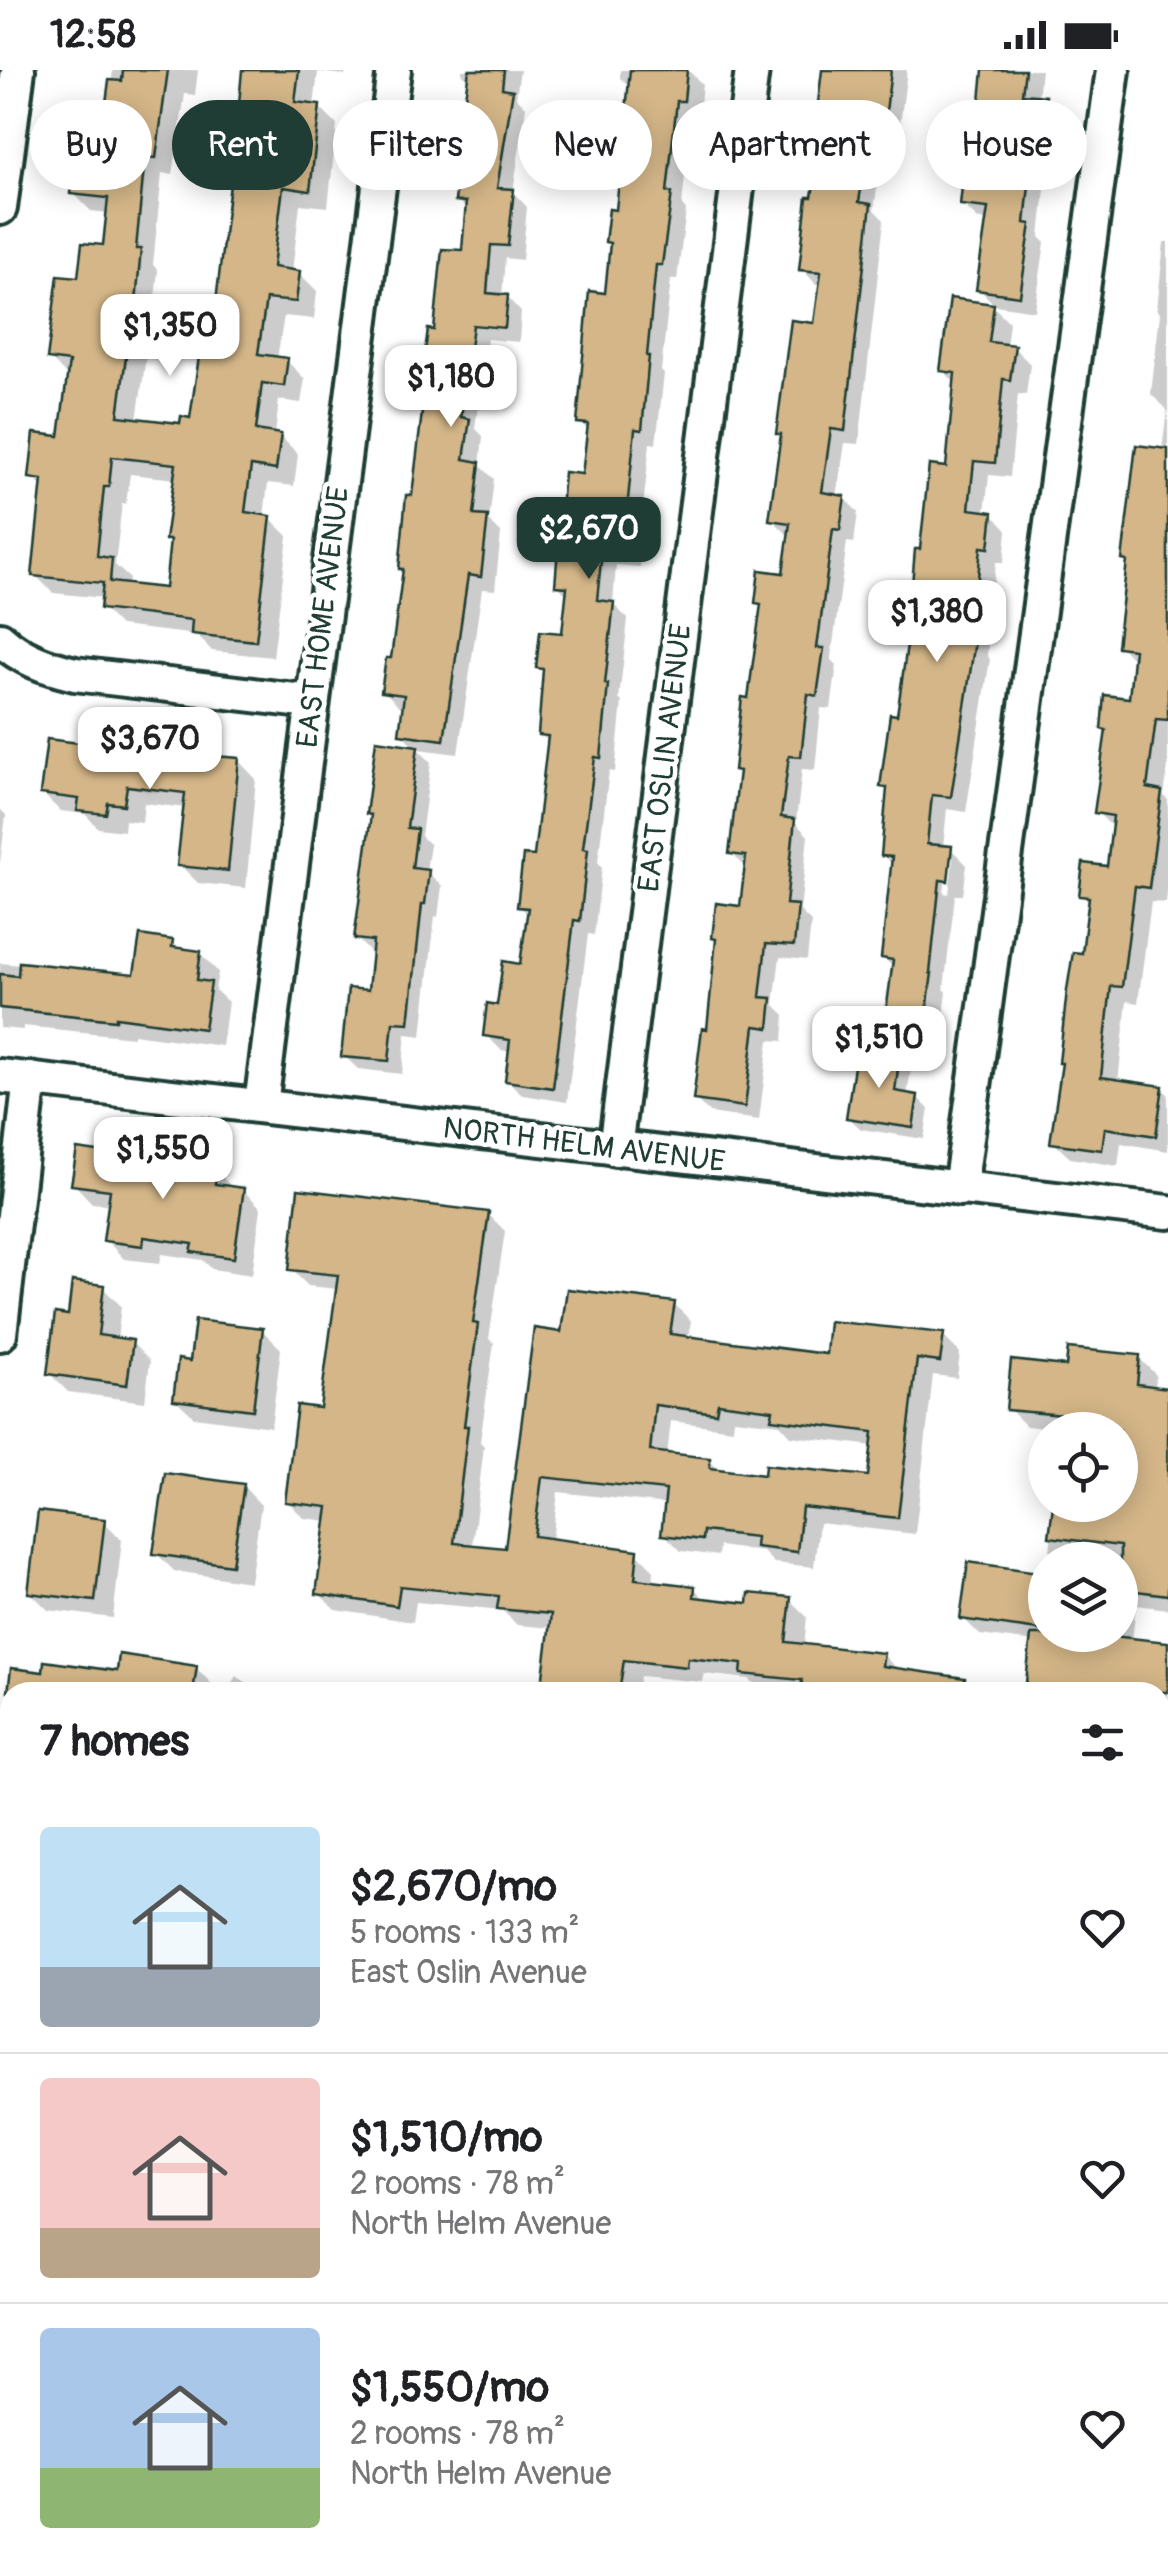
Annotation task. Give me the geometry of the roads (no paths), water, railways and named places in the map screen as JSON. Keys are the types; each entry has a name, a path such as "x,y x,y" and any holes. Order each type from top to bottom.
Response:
{"street":[{"path":"0,208 18,70"},
{"name":"EAST HOME AVENUE","path":"262,1105 394,70"},
{"name":"EAST OSLIN AVENUE","path":"615,1149 752,70"},
{"path":"960,1189 1113,70"},
{"path":"0,638 14,651 42,666 74,674 312,702"},
{"path":"0,1334 15,1077"},
{"name":"NORTH HELM AVENUE","path":"15,1077 1168,1212"}]}
